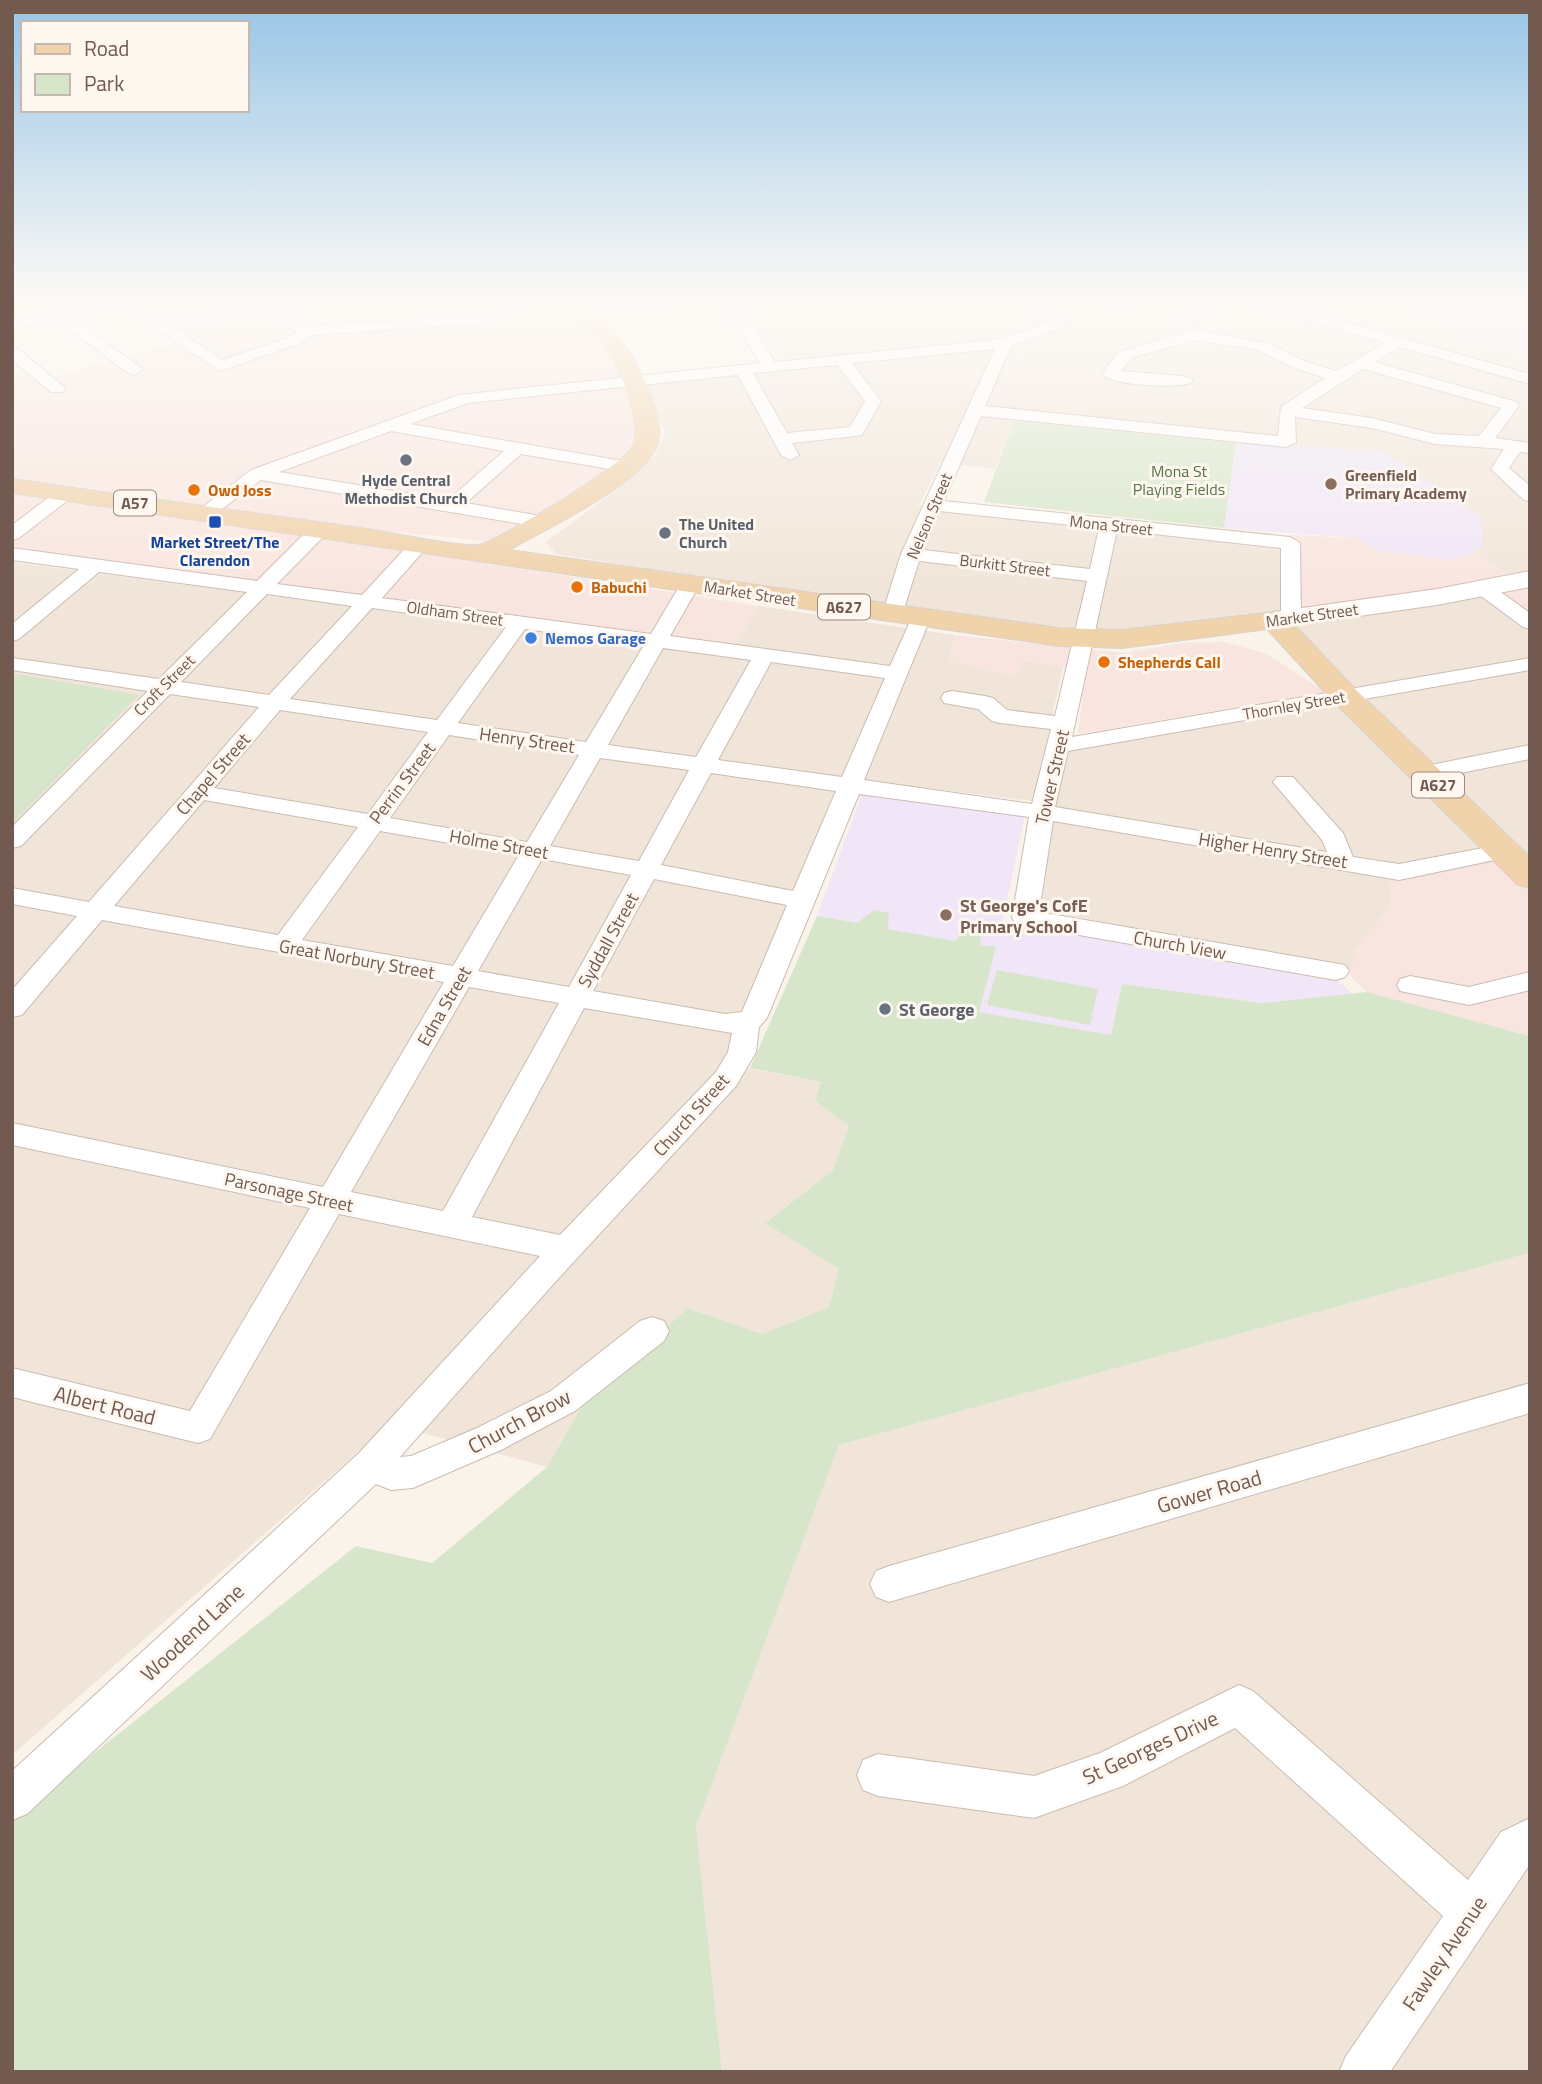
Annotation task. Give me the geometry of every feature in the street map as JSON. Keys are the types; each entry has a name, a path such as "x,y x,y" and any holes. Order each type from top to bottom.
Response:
{"main road":[{"path":"483,553 591,493 628,467 645,449 648,431 646,413 640,397"},
{"name":"Market Street","path":"12,486 892,615 1060,637 1122,639 1206,630 1484,589 1530,579"},
{"path":"546,517 533,542 537,554 548,563"},
{"name":"A627","path":"1345,696 1292,658 1263,630 1276,620 1345,696 1520,863"},
{"name":"A627","path":"1206,630 1251,642 1292,658"}],"street":[{"path":"204,513 257,474 387,425 455,401 474,397"},
{"path":"759,397 790,455"},
{"path":"781,439 856,431 873,401 870,397"},
{"name":"Nelson Street","path":"892,615 911,554 981,397"},
{"path":"1287,411 1308,397"},
{"path":"1480,397 1511,406 1484,441"},
{"path":"975,410 1287,442 1287,411"},
{"path":"1287,411 1372,423 1435,439 1484,441 1522,447"},
{"path":"387,425 628,467"},
{"path":"1522,447 1500,469 1530,496"},
{"path":"450,508 517,448"},
{"path":"257,474 450,508 546,517"},
{"path":"12,534 66,493"},
{"name":"Mona Street","path":"933,505 1290,544 1276,620"},
{"name":"Tower Street","path":"1025,919 1042,812 1085,638 1109,525"},
{"name":"Croft Street","path":"12,841 318,531"},
{"name":"Chapel Street","path":"12,1008 275,702 419,545"},
{"name":"Oldham Street","path":"12,554 898,673"},
{"name":"Burkitt Street","path":"911,554 1098,576"},
{"path":"12,635 94,566"},
{"name":"Edna Street","path":"198,1428 690,584"},
{"path":"1484,589 1530,623"},
{"name":"Church Street","path":"372,1464 726,1079 740,1058 747,1035 744,1023 754,1018 800,900 852,787 920,618"},
{"name":"Perrin Street","path":"284,946 520,622"},
{"name":"Syddall Street","path":"452,1226 764,655"},
{"name":"Henry Street","path":"12,664 704,766 1042,812"},
{"name":"Thornley Street","path":"953,698 985,703 1000,716 1061,735 1345,696 1530,664"},
{"path":"1426,773 1530,752"},
{"path":"1285,782 1334,838 1342,861"},
{"name":"Holme Street","path":"198,792 647,870 800,900"},
{"name":"Higher Henry Street","path":"1042,812 1399,872 1520,863"},
{"name":"Great Norbury Street","path":"12,896 725,1024 744,1023"},
{"name":"Church View","path":"1025,919 1336,971"},
{"path":"1410,985 1469,996 1530,981"},
{"name":"Parsonage Street","path":"12,1134 567,1249"},
{"name":"Church Brow","path":"372,1464 391,1474 413,1472 489,1439 563,1401 652,1331"},
{"name":"Albert Road","path":"12,1382 198,1428"},
{"name":"Gower Road","path":"889,1584 1530,1398"},
{"name":"Woodend Lane","path":"12,1800 372,1464"},
{"name":"St Georges Drive","path":"878,1774 1034,1797 1108,1771 1240,1705 1471,1912"},
{"name":"Fawley Avenue","path":"1362,2072 1516,1847 1530,1839"}],"shaded area":[{"path":"12,397 631,397 636,424 631,447 601,482 558,512 486,541 357,528 77,486 51,495 759,606 734,644 12,548"},
{"path":"650,397 1530,397 1530,579 1520,581 1474,553 1482,545 1382,451 1236,443 1014,421 995,469 941,463 919,505 1284,550 1282,611 1225,621 1117,632 911,611 556,554 546,542 611,494 656,455 665,432"},
{"name":"Greenfield Primary Academy","path":"1236,443 1382,451 1481,517 1482,545 1474,553 1452,559 1376,551 1360,538 1224,528"},
{"path":"1290,535 1360,538 1376,551 1452,559 1474,553 1520,581 1530,579 1530,623 1484,589 1291,618"},
{"path":"12,562 714,654 734,644 759,606 954,635 948,660 1016,677 1021,660 1063,667 1044,754 1341,704 1499,861 1389,909 1350,954 1357,957 1351,970 1041,910 1055,804 840,777 760,971 730,1065 821,1082 815,1101 849,1126 833,1170 766,1222 839,1269 829,1307 762,1334 688,1308 587,1397 547,1467 390,1424 12,1755"},
{"path":"1484,589 1530,623 1530,875 1274,620"},
{"path":"954,635 1124,653 1182,643 1223,642 1265,653 1326,692 1078,734 1086,671 1022,660 1016,677 948,660"},
{"name":"St George's CofE Primary School","path":"862,794 1025,816 1002,923 1331,973 1352,994 1262,1003 1122,984 1111,1035 979,1012 995,948 981,946 967,924 955,941 887,929 888,913 874,910 857,924 817,916"},
{"path":"1499,861 1530,891 1530,1036 1367,992 1349,975 1356,957 1350,954 1389,909 1390,883"},
{"path":"1530,1253 1530,2072 722,2072 696,1827 839,1445"}],"green space":[{"name":"Mona St Playing Fields","path":"1014,421 1236,443 1224,528 984,502"},
{"path":"12,673 139,695 12,824"},
{"path":"874,910 889,913 888,929 955,941 967,924 980,926 981,945 996,947 979,1012 1111,1035 1122,984 1262,1003 1367,992 1530,1036 1530,1253 839,1445 696,1827 722,2072 12,2072 12,1818 356,1546 432,1563 547,1467 587,1397 688,1308 762,1334 829,1307 839,1269 765,1223 833,1170 849,1126 815,1101 821,1082 750,1068 817,916 857,923"},
{"path":"997,970 1098,989 1090,1025 987,1005"}],"place":[{"name":"Hyde Central Methodist Church","path":"406,460"},
{"name":"Greenfield Primary Academy","path":"1331,484"},
{"name":"Owd Joss","path":"194,490"},
{"name":"Market Street/The Clarendon","path":"215,522"},
{"name":"The United Church","path":"665,533"},
{"name":"Babuchi","path":"577,587"},
{"name":"Nemos Garage","path":"531,638"},
{"name":"Shepherds Call","path":"1104,662"},
{"name":"St George's CofE Primary School","path":"946,915"},
{"name":"St George","path":"885,1009"}]}
